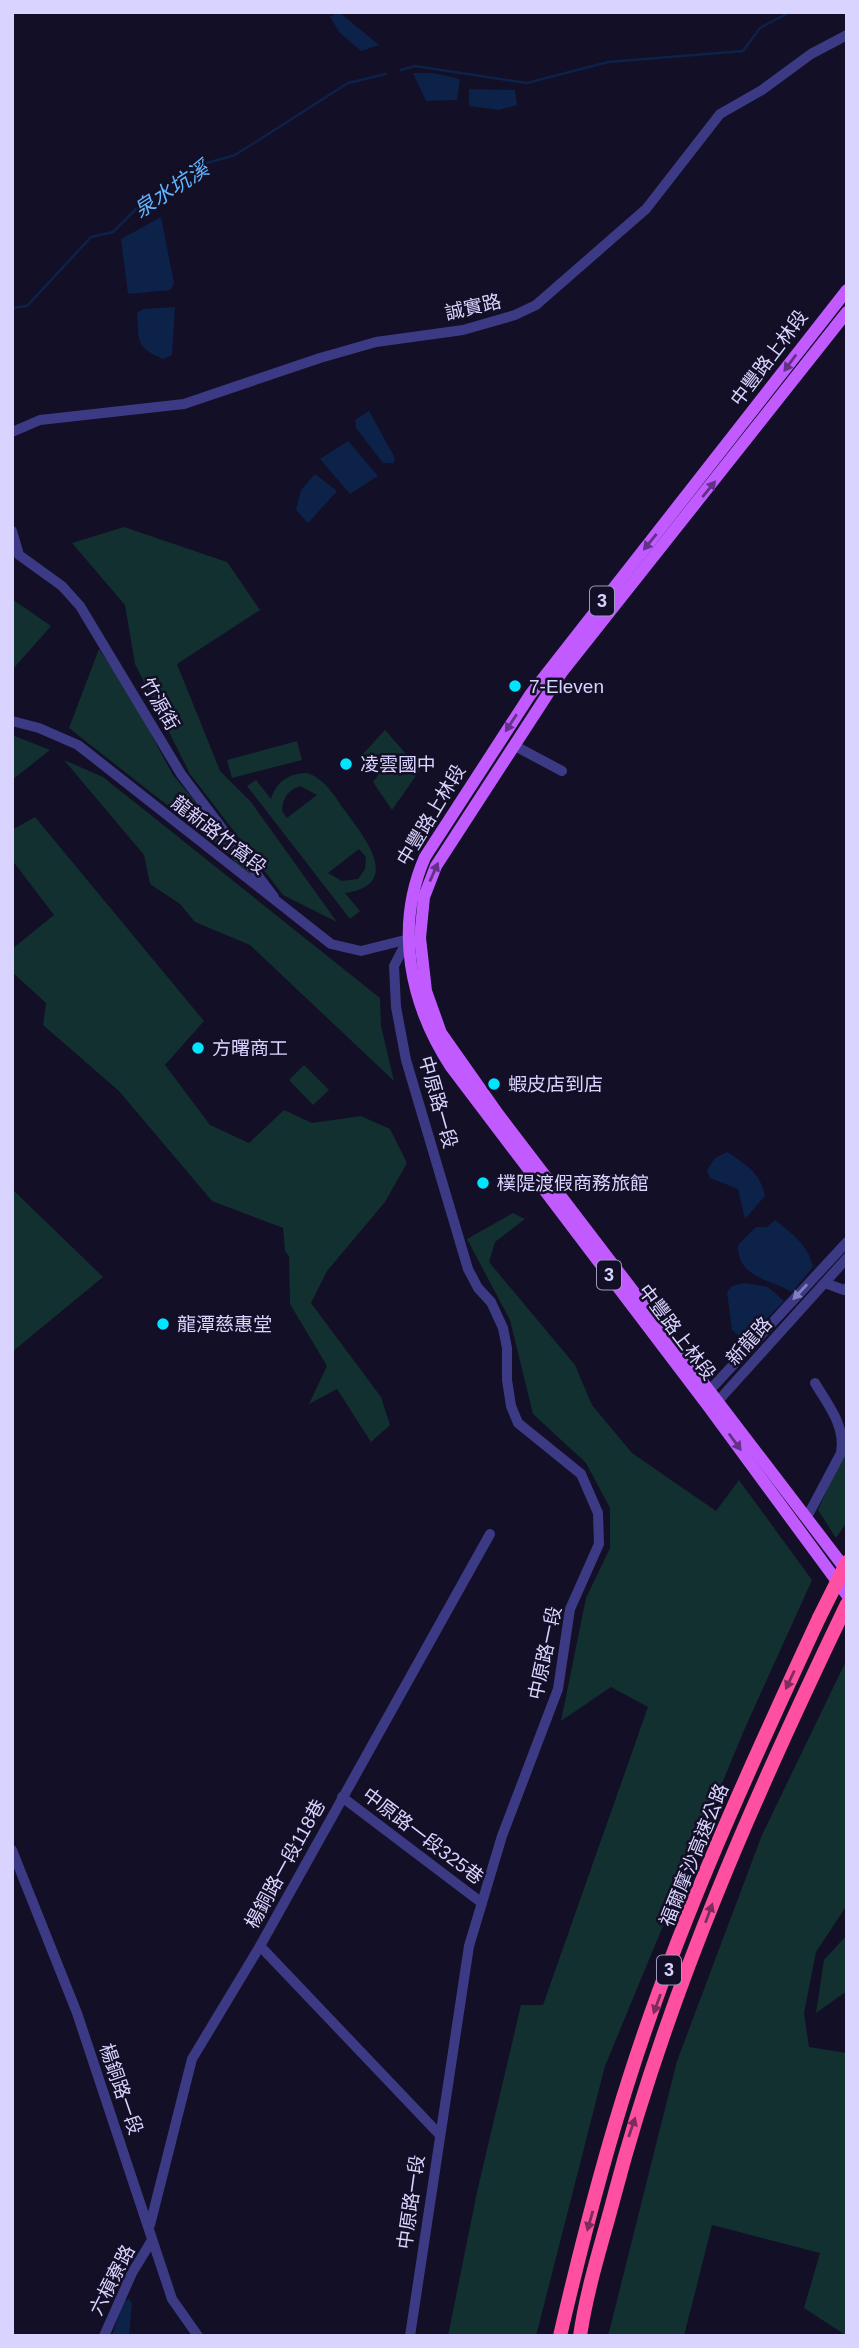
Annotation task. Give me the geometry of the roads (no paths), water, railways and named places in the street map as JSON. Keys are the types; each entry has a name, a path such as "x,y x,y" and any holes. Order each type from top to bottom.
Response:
{"highway":[{"name":"福爾摩沙高速公路","path":"560,2336 629,2079 691,1910 753,1760 847,1562"},
{"name":"福爾摩沙高速公路","path":"580,2336 585,2303 629,2136 693,1956 719,1885 847,1604"}],"main road":[{"name":"中豐路上林段","path":"847,290 530,695 425,857 414,881 408,912 426,991 442,1033 475,1082 709,1391 713,1403 847,1595"},
{"name":"中豐路上林段","path":"847,312 562,672 436,866 424,897 414,939 421,1012 430,1036 451,1067 847,1571"}],"street":[{"name":"誠實路","path":"12,432 40,420 184,404 242,382 376,342 463,330 515,315 536,305 646,209 720,114 762,90 811,54 847,34"},
{"name":"竹源街","path":"12,531 19,555 62,586 80,606 181,774 276,900"},
{"name":"龍新路竹窩段","path":"12,721 40,728 78,745 331,944 344,950 378,949 414,939"},
{"path":"515,746 562,771"},
{"name":"中原路一段","path":"410,2336 469,1946 502,1836 558,1689 570,1609 598,1544 598,1513 581,1474 519,1423 512,1406 503,1328 491,1302 478,1288 468,1269 406,1060 396,1007 394,966 414,939"},
{"name":"新龍路","path":"709,1391 847,1242"},
{"name":"新龍路","path":"713,1403 847,1258"},
{"path":"825,1283 844,1290 847,1288"},
{"path":"807,1517 841,1453 843,1442 840,1426 815,1383"},
{"name":"楊銅路一段118巷","path":"149,2225 192,2059 260,1946 490,1534"},
{"name":"中原路一段325巷","path":"342,1797 482,1903"},
{"name":"楊銅路一段","path":"12,1850 77,2013 172,2299 198,2336"},
{"path":"260,1946 439,2134"},
{"name":"六槓寮路","path":"104,2336 132,2273 152,2241"}],"water":[{"path":"339,12 379,45 361,51 340,33 330,17"},
{"path":"413,73 433,73 460,79 457,100 426,101"},
{"path":"469,89 515,90 517,105 499,110 469,106"},
{"path":"161,217 174,283 171,290 128,294 121,239"},
{"path":"175,307 172,355 163,359 147,351 140,342 137,313 143,309"},
{"path":"369,411 395,458 394,463 383,463 356,428 355,420"},
{"path":"348,441 378,476 350,494 320,459"},
{"path":"315,474 337,491 308,523 296,510 301,490"},
{"path":"727,1152 751,1170 763,1188 765,1196 745,1219 738,1189 710,1178 707,1170 715,1158"},
{"path":"775,1220 803,1246 813,1267 792,1292 756,1276 743,1264 739,1256 738,1245 756,1227 767,1227"},
{"path":"744,1283 768,1287 784,1301 745,1341 732,1330 727,1292 732,1286"},
{"path":"129,2299 132,2303 129,2336 112,2336 124,2301"}],"waterway":[{"name":"泉水坑溪","path":"401,70 415,66 527,83 608,62 743,51 760,28 790,12"},
{"name":"泉水坑溪","path":"12,308 27,306 91,237 113,232 136,209 200,165 235,155 348,83 386,74"}],"place":[{"name":"7-Eleven","path":"515,686"},
{"name":"凌雲國中","path":"346,764"},
{"name":"方曙商工","path":"198,1048"},
{"name":"蝦皮店到店","path":"494,1084"},
{"name":"樸隄渡假商務旅館","path":"483,1183"},
{"name":"龍潭慈惠堂","path":"163,1324"}]}
